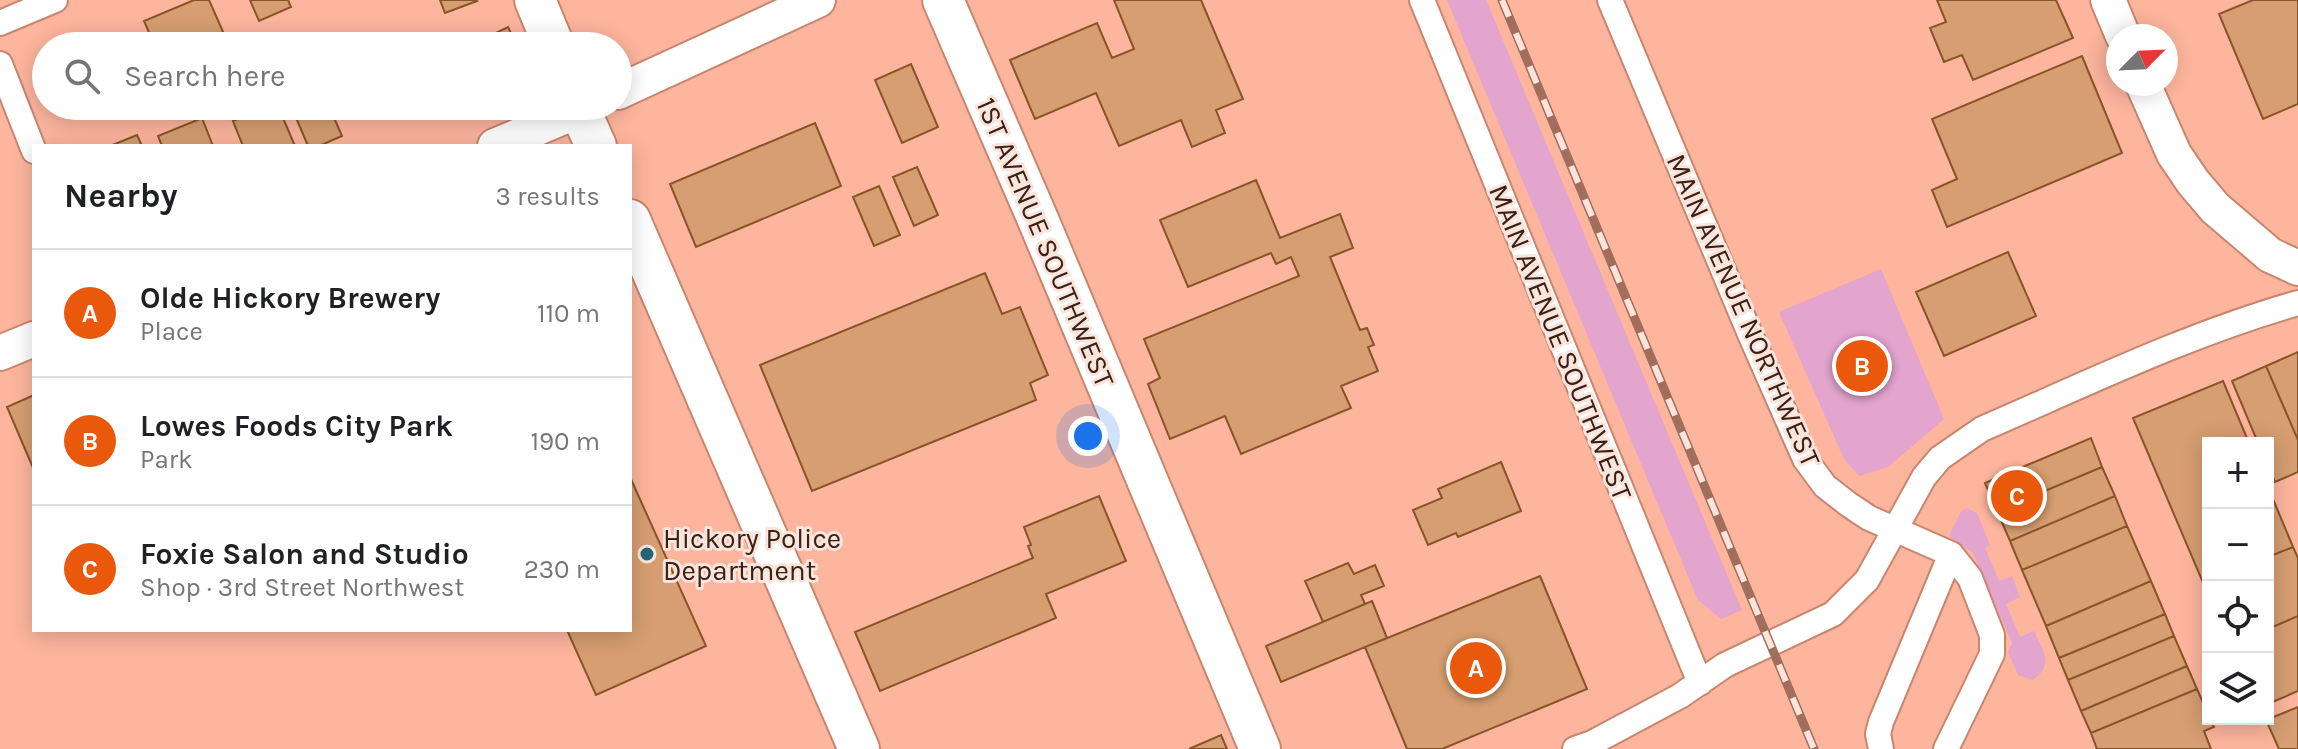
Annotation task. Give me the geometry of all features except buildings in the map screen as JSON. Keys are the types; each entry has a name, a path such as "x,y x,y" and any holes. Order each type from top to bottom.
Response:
{"main road":[{"path":"535,0 548,32"},
{"path":"632,86 818,0"},
{"name":"1ST AVENUE SOUTHWEST","path":"943,0 1260,749"},
{"path":"2108,0 2118,24"},
{"path":"2148,96 2174,154 2215,208 2270,255 2298,268"},
{"path":"499,144 553,120"},
{"path":"587,120 595,144"},
{"path":"632,225 859,749"},
{"path":"0,353 32,340"}],"street":[{"path":"0,23 55,0"},
{"name":"MAIN AVENUE SOUTHWEST","path":"1422,0 1700,683"},
{"name":"MAIN AVENUE NORTHWEST","path":"1610,0 1805,459 1825,486 1869,518 1951,554"},
{"path":"0,64 32,146"},
{"path":"1587,747 1680,696 1725,665 1833,614 1867,580 1924,477 1940,458 1982,429 2162,351 2298,303"},
{"path":"1881,749 1878,734 1881,722 1951,554 1970,578 1992,635 1992,654 1946,749"}],"shaded area":[{"path":"1447,0 1486,0 1742,610 1721,619 1698,600"},
{"path":"1881,269 1944,419 1888,467 1859,476 1844,459 1779,312"},
{"path":"1966,508 1977,513 1990,545 1985,548 1999,581 2012,576 2020,597 2006,604 2020,637 2034,631 2043,651 2044,668 2033,680 2018,675 2008,652 2012,643 1973,553 1949,536 1960,513"}],"railway":[{"path":"1502,0 1814,749"}],"place":[{"name":"Lowes Foods City Park","path":"1862,366"},
{"name":"Foxie Salon and Studio","path":"2017,496"},
{"name":"Hickory Police Department","path":"647,554"},
{"name":"Olde Hickory Brewery","path":"1476,668"}]}
